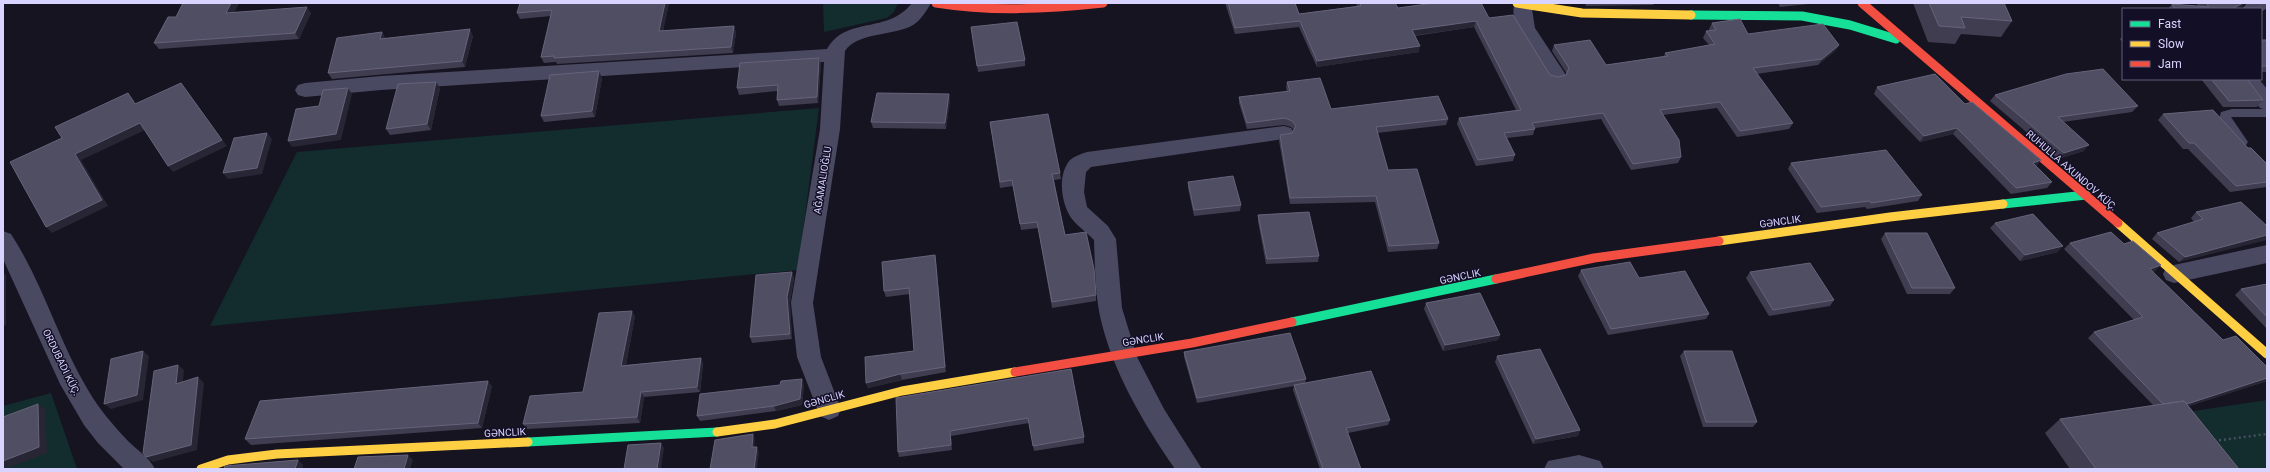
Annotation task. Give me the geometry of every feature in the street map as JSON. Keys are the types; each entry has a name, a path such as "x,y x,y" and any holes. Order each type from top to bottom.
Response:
{"street":[{"path":"829,409 809,357 802,303 830,129 835,56 838,43 845,38 900,23 908,19 922,3"},
{"path":"936,3 967,9 1002,12 1103,3"},
{"path":"2253,8 2262,3"},
{"path":"1556,75 1526,29 1520,4 1552,11 1606,15 1768,14 1830,19 1904,41"},
{"name":"RUHULLA AXUNDOV KÜÇ.","path":"1856,4 1904,41 2086,195 2174,274 2267,354"},
{"path":"1830,19 1847,15"},
{"path":"305,90 381,83 835,56"},
{"path":"2249,80 2267,103"},
{"path":"1190,469 1175,449 1123,353 1109,303 1105,239 1101,232 1081,216 1075,208 1074,174 1078,166 1087,160 1284,133"},
{"name":"GƏNCLIK","path":"201,469 211,464 236,458 277,454 713,433 775,424 902,391 1123,353 1192,343 1594,258 1890,217 2086,195"},
{"name":"ORDUBADI KÜÇ.","path":"3,240 24,278 62,364 87,410 112,444 142,469"},
{"path":"2174,274 2267,254"},
{"path":"1557,469 1580,466 1591,469"}],"lane":[{"path":"2242,142 2225,119 2225,115 2232,113 2267,113"}],"path":[{"path":"2205,442 2267,434"}],"green space":[{"path":"823,3 898,3 894,12 887,18 824,32"},
{"path":"819,108 798,270 210,326 297,152"},
{"path":"51,393 77,469 3,469 3,406"},
{"path":"2267,400 2267,469 2210,469 2167,415"}],"building":[{"path":"183,3 231,3 226,13 307,7 295,33 154,43 168,17 176,17"},
{"path":"520,3 665,3 659,31 734,26 731,47 554,58 554,56 541,57 552,10 517,13"},
{"path":"1228,3 1295,3 1299,14 1361,6 1360,3 1395,3 1398,8 1434,3 1481,3 1489,18 1513,15 1550,75 1558,77 1566,75 1569,68 1554,45 1590,40 1606,65 1668,56 1665,53 1715,44 1706,31 1716,30 1712,23 1740,19 1748,34 1823,24 1839,45 1822,59 1753,68 1793,123 1740,131 1720,102 1660,110 1679,140 1681,157 1633,164 1603,113 1532,123 1535,129 1504,133 1515,155 1478,160 1459,118 1521,110 1476,21 1412,30 1420,46 1317,61 1300,21 1235,28"},
{"path":"1929,3 2004,3 2012,21 1961,17 1965,28 1939,26"},
{"path":"2206,3 2243,3 2234,8 2174,8 2172,4 2209,7"},
{"path":"1017,22 1025,60 977,66 971,27"},
{"path":"470,29 462,61 328,73 337,38 382,32 380,39"},
{"path":"2262,40 2267,40 2267,66 2262,66"},
{"path":"819,58 817,97 777,100 778,85 737,88 740,63"},
{"path":"2103,69 2138,106 2058,117 2089,145 2064,153 1995,95 2066,74"},
{"path":"599,71 592,111 541,116 550,75"},
{"path":"1935,74 1965,104 1972,102 2041,160 2033,163 2052,182 2016,188 1957,128 1924,136 1877,87"},
{"path":"1320,78 1331,109 1438,96 1448,119 1376,127 1388,170 1417,169 1439,243 1389,246 1376,196 1290,198 1280,135 1292,133 1296,126 1292,121 1285,118 1247,123 1239,97 1290,91 1287,82"},
{"path":"2212,80 2248,80 2263,100 2229,101"},
{"path":"436,82 427,124 386,129 398,84"},
{"path":"181,83 222,140 168,166 140,123 75,154 102,200 46,227 10,162 62,138 55,127 128,93 135,104"},
{"path":"348,88 336,134 288,141 296,109 319,106 323,90"},
{"path":"877,93 949,94 945,123 871,122"},
{"path":"2213,110 2248,148 2251,148 2267,164 2267,182 2236,186 2194,143 2189,143 2163,114"},
{"path":"1048,114 1060,173 1052,174 1065,235 1086,232 1094,269 1096,295 1052,302 1037,222 1020,224 1012,180 1000,182 990,122"},
{"path":"267,133 257,168 223,173 234,138"},
{"path":"1886,150 1922,195 1871,203 1869,201 1821,207 1791,163"},
{"path":"1233,176 1241,205 1194,210 1188,182"},
{"path":"2241,202 2267,226 2267,235 2185,257 2157,233 2203,219 2196,212"},
{"path":"1309,212 1319,256 1267,259 1258,215"},
{"path":"2033,214 2063,246 2025,255 1995,223"},
{"path":"2111,232 2124,244 2133,241 2161,265 2150,269 2223,340 2236,336 2267,367 2267,378 2187,404 2184,401 2163,404 2094,332 2143,317 2070,243"},
{"path":"1885,233 1927,233 1955,288 1912,288"},
{"path":"935,255 945,367 900,374 866,383 865,357 914,351 909,288 884,291 882,262"},
{"path":"1630,262 1639,278 1685,271 1709,314 1611,329 1581,270"},
{"path":"1810,263 1834,300 1773,310 1750,272"},
{"path":"792,272 787,297 790,334 750,337 756,275"},
{"path":"2267,284 2267,317 2241,289"},
{"path":"1480,293 1500,335 1445,345 1426,303"},
{"path":"632,311 621,366 701,358 697,387 641,392 637,417 523,424 530,396 583,392 599,313"},
{"path":"1290,333 1306,379 1197,398 1184,352"},
{"path":"1540,349 1580,430 1536,439 1497,356"},
{"path":"143,351 137,395 104,404 111,359"},
{"path":"1684,351 1732,351 1757,422 1706,422"},
{"path":"178,365 176,384 198,377 191,445 146,457 143,453 154,371"},
{"path":"1071,369 1084,437 1033,446 1028,418 950,431 951,445 898,452 896,398"},
{"path":"1371,371 1390,420 1346,428 1361,469 1323,469 1294,385"},
{"path":"802,379 800,399 774,406 697,416 700,394 780,385 781,381"},
{"path":"488,381 478,423 245,439 260,401"},
{"path":"2184,401 2239,469 2096,469 2060,419"},
{"path":"38,404 39,447 3,461 3,417"},
{"path":"753,434 752,447 757,447 754,469 710,469 715,440"},
{"path":"661,443 657,469 624,469 628,445"},
{"path":"408,455 404,469 354,469 358,457"},
{"path":"298,460 295,469 224,469 225,466"}],"traffic: fast":[{"path":"1691,15 1802,16 1850,25 1896,39"},
{"path":"2003,204 2086,195"},
{"path":"1292,322 1496,279"},
{"path":"528,442 717,432"}],"traffic: slow":[{"path":"1517,3 1561,11 1582,13 1691,15"},
{"path":"1719,241 1890,217 2003,204"},
{"path":"2118,223 2267,354"},
{"path":"717,432 775,424 902,391 1015,372"},
{"path":"201,469 228,460 277,454 528,442"}],"traffic: jam":[{"path":"936,3 999,9 1040,9 1103,3"},
{"path":"1862,3 2118,223"},
{"path":"1496,279 1594,258 1719,241"},
{"path":"1015,372 1192,343 1292,322"}]}
